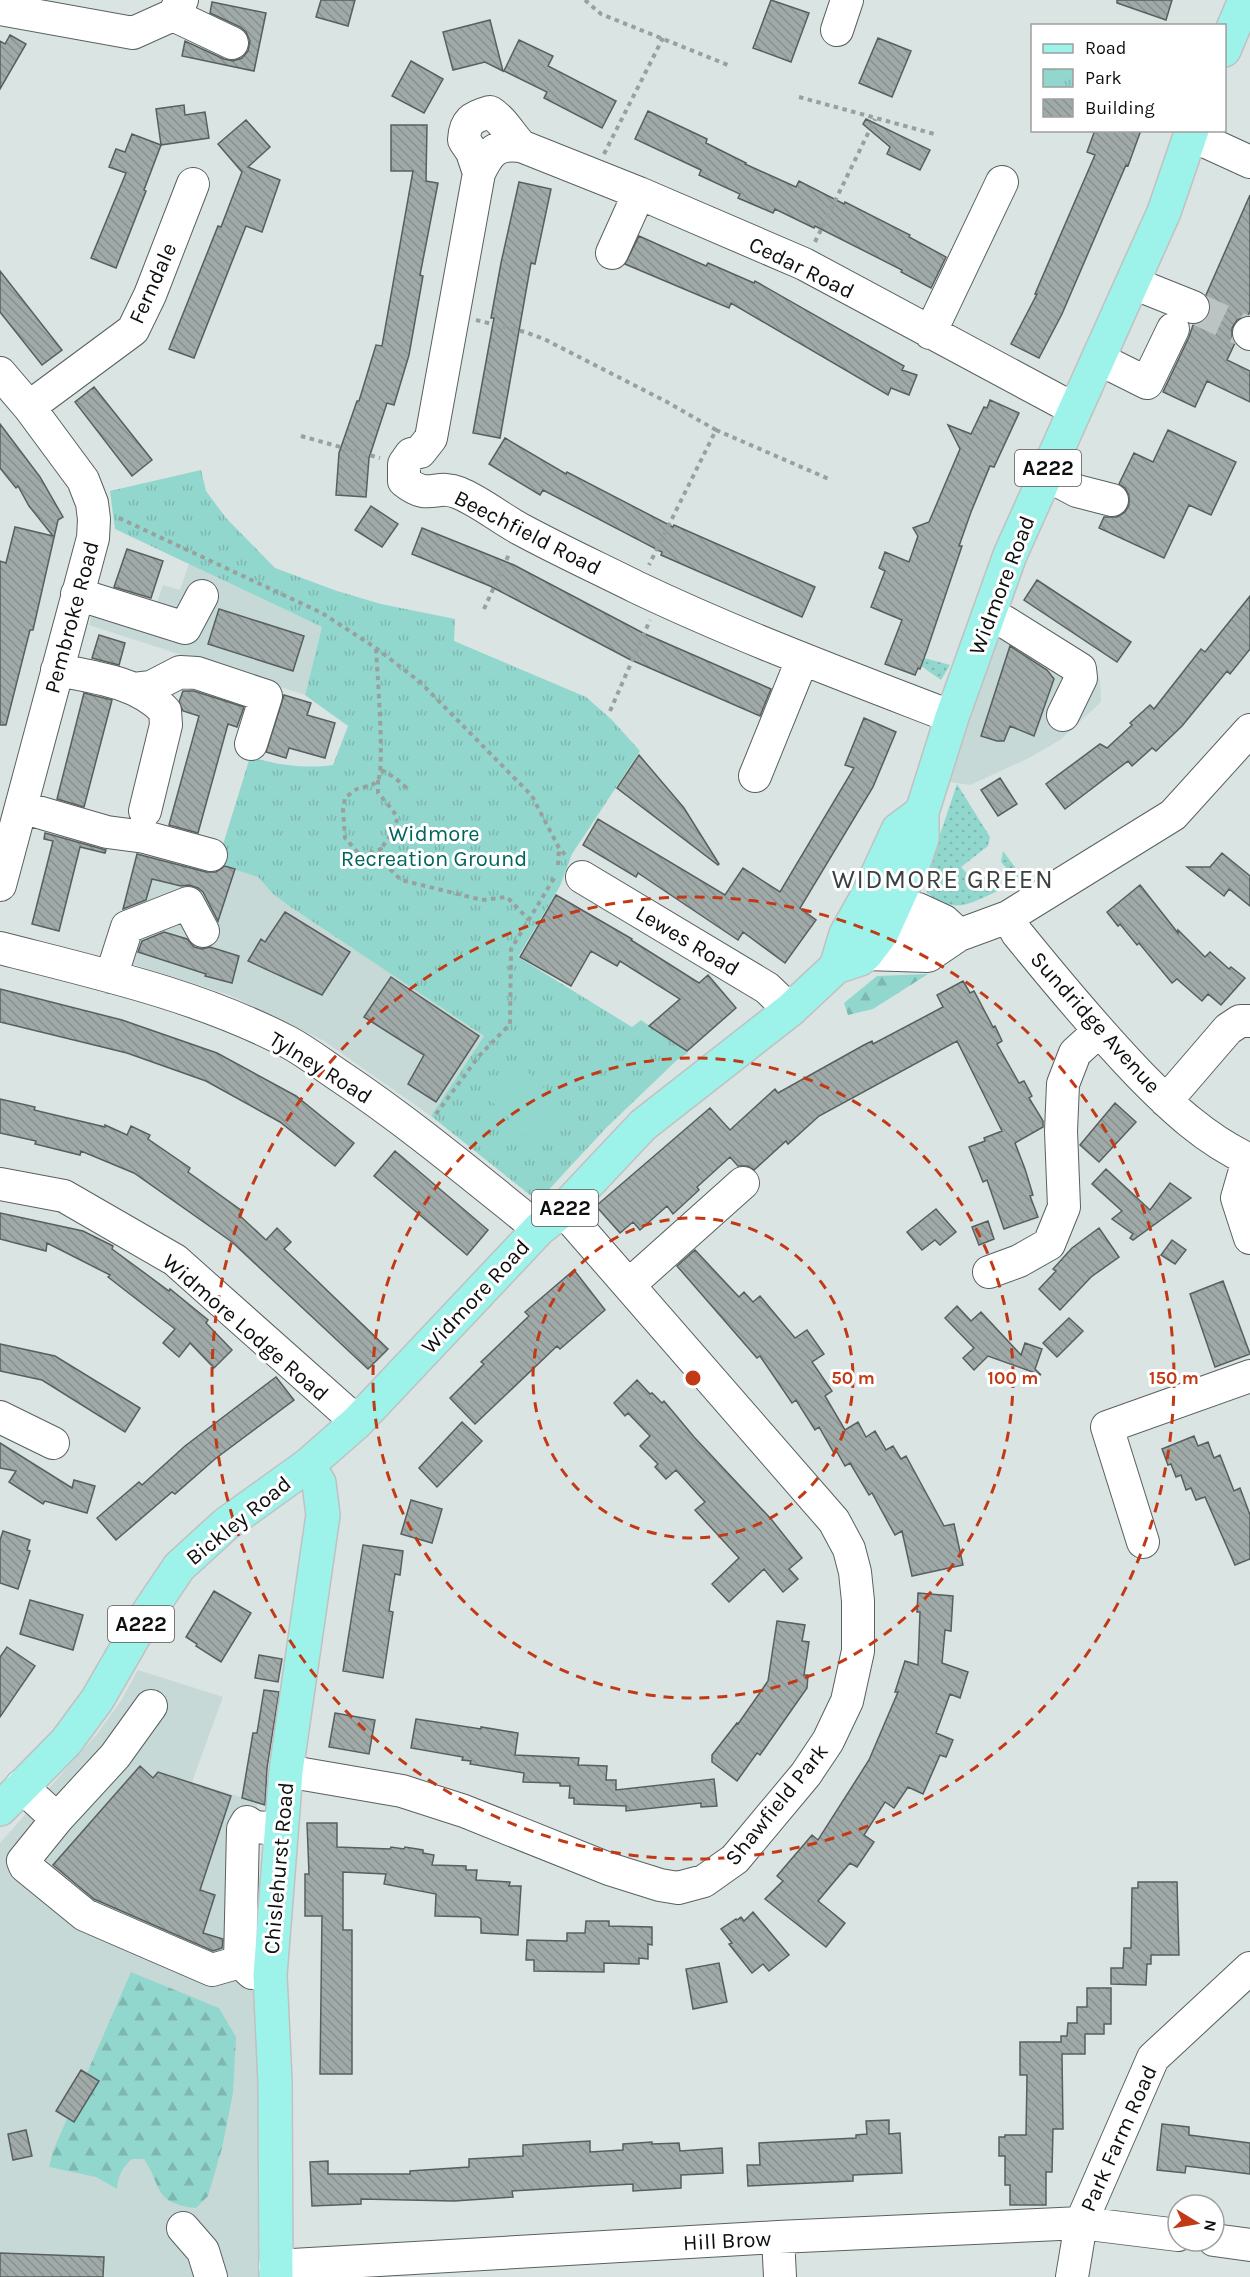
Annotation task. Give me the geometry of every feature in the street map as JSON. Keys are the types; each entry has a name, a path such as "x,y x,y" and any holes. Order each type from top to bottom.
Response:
{"main road":[{"path":"1226,46 1246,2"},
{"name":"Widmore Road","path":"836,967 846,933 881,902 914,862 922,838 922,812 952,717 1010,555 1164,212 1191,133"},
{"name":"Widmore Road","path":"308,1464 357,1422 643,1125 790,1010 836,967 860,959 866,954 882,933 881,902"},
{"name":"Chislehurst Road","path":"276,2271 275,2081 270,1975 286,1771 323,1515 319,1483 308,1464"},
{"name":"Bickley Road","path":"8,1798 66,1742 98,1700 142,1622 179,1567 226,1524 308,1464"}],"street":[{"path":"837,30 847,0"},
{"path":"0,9 133,33 177,8 232,43"},
{"name":"Cedar Road","path":"452,313 479,173 472,152 464,140 465,126 474,116 490,112 501,119 508,132 521,146 639,193 804,264 1074,409"},
{"path":"1191,133 1250,162"},
{"path":"930,333 1002,182"},
{"name":"Ferndale","path":"29,407 133,330 150,295 194,184"},
{"path":"612,253 639,193"},
{"path":"1099,359 1148,382 1183,318 1133,283"},
{"path":"452,313 431,438 438,467 446,482 458,492"},
{"name":"Pembroke Road","path":"0,373 29,407 83,480 92,502 94,519 93,538 0,885"},
{"path":"404,464 411,454 420,452 431,438"},
{"name":"Beechfield Road","path":"404,464 404,481 416,490 427,493 435,490 458,492 521,529 649,592 802,660 952,717"},
{"path":"1045,474 1077,491 1112,500"},
{"path":"77,594 185,628 202,596"},
{"path":"989,614 1080,669 1081,678 1063,715"},
{"path":"755,776 802,660"},
{"path":"57,670 134,688 150,697 165,711 166,724 145,811"},
{"path":"134,688 151,687 180,672 196,673 266,696 251,744"},
{"path":"866,954 928,956 951,940 1008,917 1173,815 1250,730"},
{"path":"21,807 107,832 145,837 211,855"},
{"name":"Lewes Road","path":"582,877 767,988 790,1010"},
{"path":"881,902 918,909 944,921 951,940"},
{"path":"111,977 127,927 188,903 203,931"},
{"name":"Sundridge Avenue","path":"1008,917 1017,933 1098,1032 1166,1101 1190,1123 1249,1160"},
{"name":"Tylney Road","path":"0,948 111,977 205,1006 289,1043 370,1096 421,1134 551,1219"},
{"path":"1166,1101 1228,1029 1240,1022 1250,1021"},
{"path":"989,1272 1019,1262 1049,1244 1064,1207 1063,1084 1075,1053 1098,1032"},
{"path":"1249,1160 1237,1198 1250,1238"},
{"path":"630,1284 743,1183"},
{"name":"Widmore Lodge Road","path":"0,1184 64,1196 175,1260 357,1422"},
{"name":"Shawfield Park","path":"286,1771 402,1791 464,1811 609,1869 660,1885 678,1888 704,1881 735,1859 806,1774 838,1723 854,1676 858,1651 858,1601 855,1572 849,1549 834,1521 630,1284 551,1219"},
{"path":"1143,1542 1107,1427 1250,1376"},
{"path":"0,1417 53,1443"},
{"path":"151,1706 115,1756 23,1860 25,1866 85,1915 212,1970 240,1962"},
{"path":"8,1798 57,1819"},
{"path":"240,1962 244,1826 247,1822 255,1827 280,1829"},
{"path":"240,1962 252,1972 270,1975"},
{"name":"Park Farm Road","path":"1072,2277 1081,2223 1153,2058 1250,1968"},
{"name":"Hill Brow","path":"276,2271 778,2237 1081,2223 1166,2234"},
{"path":"183,2228 203,2251 211,2277"},
{"path":"778,2237 780,2277"},
{"path":"1226,2242 1250,2245"}],"path":[{"path":"585,0 601,14 728,65"},
{"path":"593,176 663,38"},
{"path":"799,97 938,135"},
{"path":"804,264 875,119"},
{"path":"452,313 544,339 667,402 716,430 829,479"},
{"path":"610,711 649,592 716,430"},
{"path":"301,436 404,464"},
{"path":"94,519 119,518 322,613 376,648 420,682 532,795 559,848 582,877"},
{"path":"484,609 521,529"},
{"path":"376,648 382,755 378,793 397,816 398,824 381,849 381,860 401,880 482,900 507,897 529,920"},
{"path":"381,770 394,777 409,790"},
{"path":"378,779 372,785 357,789 345,798 343,810 345,838 362,856 381,849"},
{"path":"421,1134 479,1056 510,1024 511,949 557,874 559,848"}],"shaded area":[{"path":"189,564 322,627 305,695 89,625 99,587 156,605 163,585 180,590"},
{"path":"999,631 1095,670 1100,681 1101,702 1060,740 1027,759 970,785 950,782 973,707"},
{"path":"140,844 253,874 289,906 484,1036 431,1116 324,1041 282,1020 229,995 110,957"},
{"path":"138,1670 223,1697 192,1782 257,1802 253,1996 261,2040 261,2277 0,2277 0,1843 97,1734 121,1701"}],"green space":[{"name":"Widmore Recreation Ground","path":"201,470 206,491 226,518 275,568 337,591 381,604 455,619 454,641 586,697 612,720 640,751 572,854 560,886 518,957 632,1027 641,1020 688,1053 677,1060 606,1128 542,1197 530,1195 431,1116 484,1036 289,906 273,894 258,877 217,864 250,757 291,766 333,765 348,726 305,695 322,627 115,529 110,491"},
{"path":"924,658 950,665 941,680 921,666"},
{"path":"957,784 990,837 988,846 961,867 974,881 986,877 1000,890 963,905 947,904 937,900 927,893 925,879"},
{"path":"1003,851 1020,874 1022,879 1019,883 1001,862"},
{"path":"928,974 873,1009 848,1015 844,1003 877,976"},
{"path":"517,1062 566,1109 533,1142 485,1095"},
{"path":"131,1972 219,2008 236,2037 233,2093 222,2148 208,2196 196,2208 182,2206 166,2198 144,2159 132,2159 129,2162 121,2172 117,2189 96,2177 49,2167 53,2151"}],"building":[{"path":"321,0 355,0 348,26 316,17"},
{"path":"771,0 809,13 791,62 753,48"},
{"path":"1117,0 1172,0 1166,20 1117,3"},
{"path":"212,2 266,13 254,71 182,56 185,41 233,61 242,58 248,51 250,41 246,32 210,13"},
{"path":"490,20 503,71 485,62 453,70 443,32"},
{"path":"10,35 26,44 0,89 0,41 5,44"},
{"path":"878,38 911,51 892,97 859,83"},
{"path":"519,40 553,56 548,66 616,101 602,128 544,98 547,92 504,71"},
{"path":"411,61 443,79 424,113 392,96"},
{"path":"184,105 185,115 205,112 209,138 161,145 156,109"},
{"path":"648,111 707,139 706,143 745,164 796,187 799,181 844,204 845,202 910,235 909,237 946,257 931,288 901,272 902,270 815,226 814,228 775,209 773,213 738,198 740,194 699,175 701,170 635,139"},
{"path":"866,119 930,150 920,170 887,154 890,147 863,124"},
{"path":"246,120 270,147 248,167 280,180 262,232 246,226 194,358 169,349 242,172 218,144"},
{"path":"391,125 427,125 426,181 438,183 420,275 423,276 409,355 394,405 387,403 369,458 366,497 336,495 339,453 357,401 359,401 376,345 382,346 413,171 391,171"},
{"path":"1094,132 1140,132 1128,166 1126,165 1062,314 1039,358 1011,344 1037,294 1035,294 1095,155 1087,152"},
{"path":"132,134 161,145 116,268 91,258 126,173 109,167 116,149 125,152"},
{"path":"519,182 551,189 535,264 531,263 500,438 473,433 494,318 491,318 501,263"},
{"path":"1250,195 1250,311 1248,316 1237,320 1232,328 1235,343 1227,360 1250,371 1250,402 1207,381 1195,407 1163,392 1193,325 1204,321 1209,314 1211,305 1206,295"},
{"path":"639,236 706,266 708,263 754,283 755,281 904,366 902,370 917,375 909,395 891,388 888,395 731,303 729,308 625,264"},
{"path":"0,271 62,350 42,365 0,312"},
{"path":"94,387 152,460 132,476 75,402"},
{"path":"990,400 1019,413 994,467 990,466 971,512 927,650 920,669 918,668 915,675 885,664 902,620 871,607 885,571 879,568 885,552 909,562 918,536 913,528 929,522 960,449 948,425 971,434 984,407 987,408"},
{"path":"0,424 40,477 63,517 58,520 33,630 30,630 6,725 0,725 0,561 6,563 15,527 53,536 29,506 18,486 16,488 0,468"},
{"path":"1168,430 1236,462 1211,515 1189,505 1164,558 1099,528 1104,517 1117,517 1125,512 1129,505 1129,495 1119,484 1134,453 1153,462"},
{"path":"505,438 566,474 567,472 673,527 674,525 815,587 802,617 661,555 662,552 543,490 540,495 489,464"},
{"path":"371,506 398,524 382,547 355,530"},
{"path":"422,528 514,565 643,633 771,689 760,716 629,659 490,586 412,554"},
{"path":"127,549 163,561 151,598 114,587"},
{"path":"1037,580 1131,642 1117,662 1024,600"},
{"path":"1250,596 1250,649 1230,674 1227,671 1182,726 1156,751 1152,748 1132,766 1128,761 1065,809 1046,784 1100,744 1107,748 1150,705 1154,709 1201,649 1205,652"},
{"path":"219,609 304,636 293,671 208,644"},
{"path":"99,635 125,643 119,665 92,658"},
{"path":"1010,646 1047,670 1054,679 1034,736 1010,726 1004,741 997,741 981,736"},
{"path":"183,691 194,691 244,707 237,727 228,724 198,833 169,825 199,716 183,711 179,702"},
{"path":"84,693 112,700 84,807 57,799"},
{"path":"284,695 311,703 307,715 335,723 325,758 289,748 286,758 266,752"},
{"path":"864,718 896,732 873,787 800,908 816,920 785,963 743,932 738,940 638,873 636,877 583,845 598,819 725,895 743,868 780,892 854,768 845,765"},
{"path":"639,755 684,808 718,865 617,788"},
{"path":"1000,778 1017,804 998,816 981,790"},
{"path":"45,833 106,850 105,853 80,847 59,931 32,924 53,841 44,839"},
{"path":"1222,853 1250,876 1250,906 1229,889 1224,896 1187,867 1210,867"},
{"path":"137,854 206,872 216,872 225,866 235,869 218,921 203,892 198,888 152,879 146,900 123,909"},
{"path":"1140,885 1178,933 1178,930 1205,957 1210,952 1229,969 1231,967 1245,978 1221,1005 1208,994 1202,1001 1177,979 1172,983 1139,943 1137,945 1107,912"},
{"path":"556,895 632,939 699,983 708,975 736,1008 687,1051 649,1026 680,999 620,961 617,966 591,951 571,986 520,957"},
{"path":"285,912 350,952 322,995 248,961 261,939 265,942"},
{"path":"164,932 187,939 194,947 202,949 210,947 239,956 232,983 205,976 206,974 138,952 142,941"},
{"path":"391,977 479,1036 436,1102 408,1084 424,1055 364,1017"},
{"path":"963,981 970,993 974,991 993,1027 995,1026 1002,1041 997,1044 1019,1083 1024,1081 1032,1096 1029,1098 1043,1121 1043,1127 1015,1143 1025,1169 1033,1195 1030,1196 1038,1217 1004,1229 987,1180 983,1182 969,1147 1002,1131 957,1041 819,1116 788,1144 786,1141 754,1170 748,1166 738,1166 730,1157 697,1187 699,1190 673,1214 667,1206 640,1230 633,1222 620,1233 596,1206 710,1108 730,1130 775,1089 778,1093 864,1045 872,1041 873,1044 943,1007 937,995"},
{"path":"0,989 122,1020 217,1053 296,1096 354,1143 335,1166 280,1122 206,1081 127,1053 0,1022"},
{"path":"0,1099 35,1107 34,1110 105,1127 105,1125 127,1135 131,1126 150,1135 148,1139 190,1168 188,1172 242,1211 239,1215 266,1240 277,1228 291,1242 284,1249 388,1349 368,1369 232,1242 134,1173 81,1151 80,1155 35,1144 36,1141 0,1133"},
{"path":"1115,1103 1136,1122 1099,1162 1080,1145"},
{"path":"395,1151 488,1230 467,1255 374,1176"},
{"path":"1106,1169 1150,1210 1170,1183 1191,1198 1133,1240 1130,1238 1133,1234 1112,1219 1122,1211 1092,1184"},
{"path":"936,1209 956,1232 940,1245 935,1240 922,1250 907,1232"},
{"path":"0,1213 83,1231 113,1246 112,1249 169,1291 170,1289 208,1320 206,1323 232,1350 214,1368 190,1343 179,1357 163,1343 175,1329 108,1277 110,1275 47,1243 46,1251 0,1239"},
{"path":"988,1221 994,1239 979,1245 972,1227"},
{"path":"1099,1228 1119,1257 1091,1277 1060,1310 1039,1289 1056,1271 1053,1269 1072,1248"},
{"path":"1172,1240 1186,1250 1175,1264 1161,1255"},
{"path":"695,1250 739,1297 744,1292 753,1302 760,1296 795,1338 807,1330 824,1354 812,1362 832,1391 825,1396 845,1430 858,1422 866,1437 875,1431 886,1450 893,1446 901,1459 906,1456 944,1526 954,1524 963,1565 912,1576 902,1531 895,1535 872,1493 869,1495 850,1463 845,1466 837,1452 834,1453 819,1427 815,1430 796,1400 792,1403 760,1356 757,1358 677,1266"},
{"path":"574,1270 605,1310 560,1349 557,1346 475,1424 450,1398 484,1364 481,1362 529,1316 525,1312"},
{"path":"1223,1281 1250,1354 1215,1367 1190,1294"},
{"path":"957,1306 971,1321 981,1312 1021,1355 1025,1343 1042,1349 1035,1369 1041,1375 988,1356 974,1370 963,1358 974,1348 945,1318"},
{"path":"1069,1318 1083,1331 1057,1357 1043,1343"},
{"path":"0,1344 55,1356 140,1408 125,1432 42,1380 0,1371"},
{"path":"276,1377 294,1400 215,1459 175,1494 172,1492 116,1540 97,1518 139,1482 142,1485 185,1446"},
{"path":"637,1380 650,1394 652,1393 662,1403 664,1401 694,1437 771,1519 802,1558 789,1569 798,1579 783,1592 764,1569 729,1602 712,1584 739,1558 695,1510 705,1502 676,1470 666,1479 655,1467 658,1464 640,1446 650,1436 628,1413 625,1416 614,1403"},
{"path":"462,1422 482,1441 437,1487 419,1468"},
{"path":"1194,1436 1198,1446 1208,1442 1214,1458 1220,1455 1234,1491 1240,1488 1250,1515 1250,1559 1235,1565 1205,1497 1196,1500 1191,1488 1186,1490 1181,1475 1176,1477 1162,1449"},
{"path":"0,1443 72,1488 74,1480 95,1486 87,1513 45,1501 43,1504 9,1482 16,1471 0,1468"},
{"path":"411,1500 442,1509 432,1543 401,1534"},
{"path":"3,1531 30,1540 27,1550 30,1551 18,1589 0,1583 0,1540"},
{"path":"363,1545 403,1551 400,1575 395,1574 389,1611 393,1612 383,1678 343,1671"},
{"path":"214,1591 251,1613 221,1662 186,1637"},
{"path":"918,1593 953,1596 951,1631 945,1630 942,1663 968,1672 960,1698 950,1694 936,1733 953,1740 946,1757 940,1755 923,1794 908,1787 894,1808 885,1802 864,1835 874,1842 857,1867 850,1863 818,1901 845,1923 826,1947 765,1899 783,1881 777,1876 812,1835 818,1840 869,1760 898,1692 895,1692 905,1661 918,1665 920,1612 917,1612"},
{"path":"30,1600 83,1615 73,1650 20,1634"},
{"path":"777,1621 805,1625 802,1641 809,1642 804,1675 808,1675 807,1688 760,1755 757,1753 737,1781 712,1762 712,1755 738,1724 768,1681"},
{"path":"7,1647 35,1666 0,1717 0,1657"},
{"path":"259,1655 282,1659 278,1682 255,1678"},
{"path":"264,1690 279,1692 267,1768 265,1805 242,1798 253,1733 257,1733"},
{"path":"335,1713 375,1720 369,1754 329,1747"},
{"path":"416,1719 518,1733 515,1755 579,1758 578,1765 607,1766 606,1780 616,1780 616,1790 714,1779 717,1806 701,1807 701,1803 626,1811 626,1806 574,1804 574,1798 569,1798 570,1786 560,1786 560,1783 523,1782 524,1773 470,1764 471,1761 462,1760 463,1757 411,1748"},
{"path":"140,1766 153,1778 158,1772 231,1796 200,1890 215,1895 203,1933 223,1939 222,1948 213,1951 94,1899 53,1865"},
{"path":"307,1823 337,1823 337,1847 404,1849 405,1847 423,1850 423,1853 434,1855 432,1865 466,1866 466,1870 477,1870 476,1880 510,1882 509,1886 521,1886 518,1935 481,1933 481,1919 478,1917 435,1916 436,1894 384,1884 386,1874 343,1872 343,1930 352,1930 352,2074 320,2074 322,1916 305,1916 305,1874 309,1874"},
{"path":"1138,1882 1177,1882 1179,1955 1151,1955 1151,1964 1147,1964 1146,1985 1111,1984 1111,1968 1123,1968 1124,1948 1131,1948 1132,1888 1138,1888"},
{"path":"753,1912 789,1955 769,1971 763,1964 752,1973 729,1944 732,1943 721,1929 741,1917 744,1921"},
{"path":"586,1921 609,1921 609,1926 652,1927 652,1945 648,1944 648,1959 639,1958 639,1964 604,1963 604,1972 534,1971 534,1960 526,1960 527,1940 567,1941 567,1933 585,1933"},
{"path":"719,1963 727,2002 693,2009 686,1969"},
{"path":"1087,1988 1111,1988 1111,2024 1104,2024 1104,2034 1085,2034 1085,2054 1062,2054 1063,2129 1053,2129 1052,2172 1046,2172 1046,2205 1010,2205 1010,2185 1005,2185 1005,2156 999,2156 999,2137 1026,2135 1027,2075 1020,2075 1020,2042 1061,2042 1061,2036 1067,2036 1068,2023 1077,2023 1077,2007 1087,2007"},
{"path":"81,2070 99,2081 74,2122 56,2111"},
{"path":"889,2120 889,2134 900,2133 902,2173 853,2175 853,2181 748,2186 747,2165 760,2165 759,2143 856,2138 856,2135 867,2134 866,2121"},
{"path":"1162,2124 1189,2127 1189,2135 1250,2143 1250,2174 1186,2166 1185,2173 1157,2170"},
{"path":"26,2130 32,2156 13,2160 8,2134"},
{"path":"590,2141 590,2152 623,2150 623,2144 652,2142 652,2144 679,2143 680,2151 722,2148 723,2173 681,2175 681,2188 633,2191 633,2184 512,2191 513,2197 454,2201 361,2199 361,2204 312,2206 310,2162 328,2161 328,2174 410,2174 410,2171 469,2167 469,2159 523,2156 523,2145"},
{"path":"0,2253 104,2257 103,2277 0,2277"}],"tunnel":[{"path":"1193,307 1249,333"}],"district":[{"name":"WIDMORE GREEN","path":"943,879"}]}
